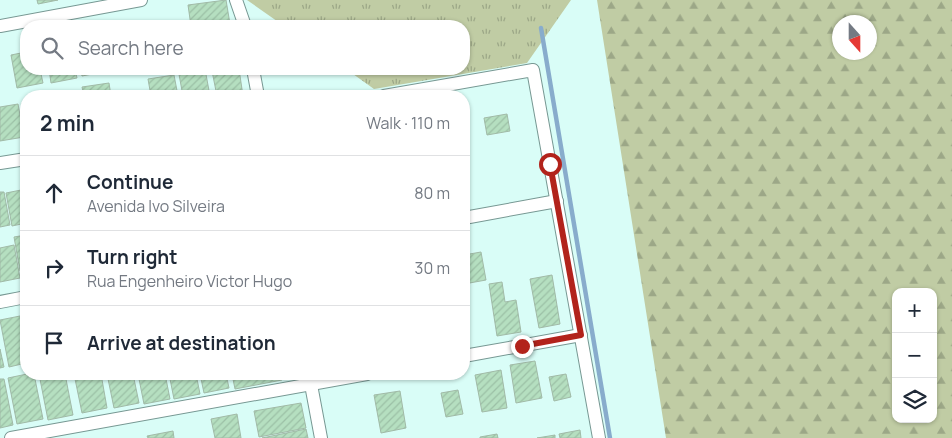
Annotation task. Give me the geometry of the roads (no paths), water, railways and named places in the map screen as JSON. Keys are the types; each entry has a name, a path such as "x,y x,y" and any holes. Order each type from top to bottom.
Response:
{"street":[{"path":"33,20 141,0"},
{"path":"236,0 243,20"},
{"path":"0,26 20,22"},
{"path":"418,90 533,70 599,438"},
{"path":"254,75 257,90"},
{"path":"0,163 20,160"},
{"path":"470,217 556,201"},
{"path":"0,302 20,299"},
{"path":"470,355 581,335"},
{"path":"11,438 305,380"},
{"path":"310,380 321,438"}],"waterway":[{"path":"541,28 610,438"}]}
